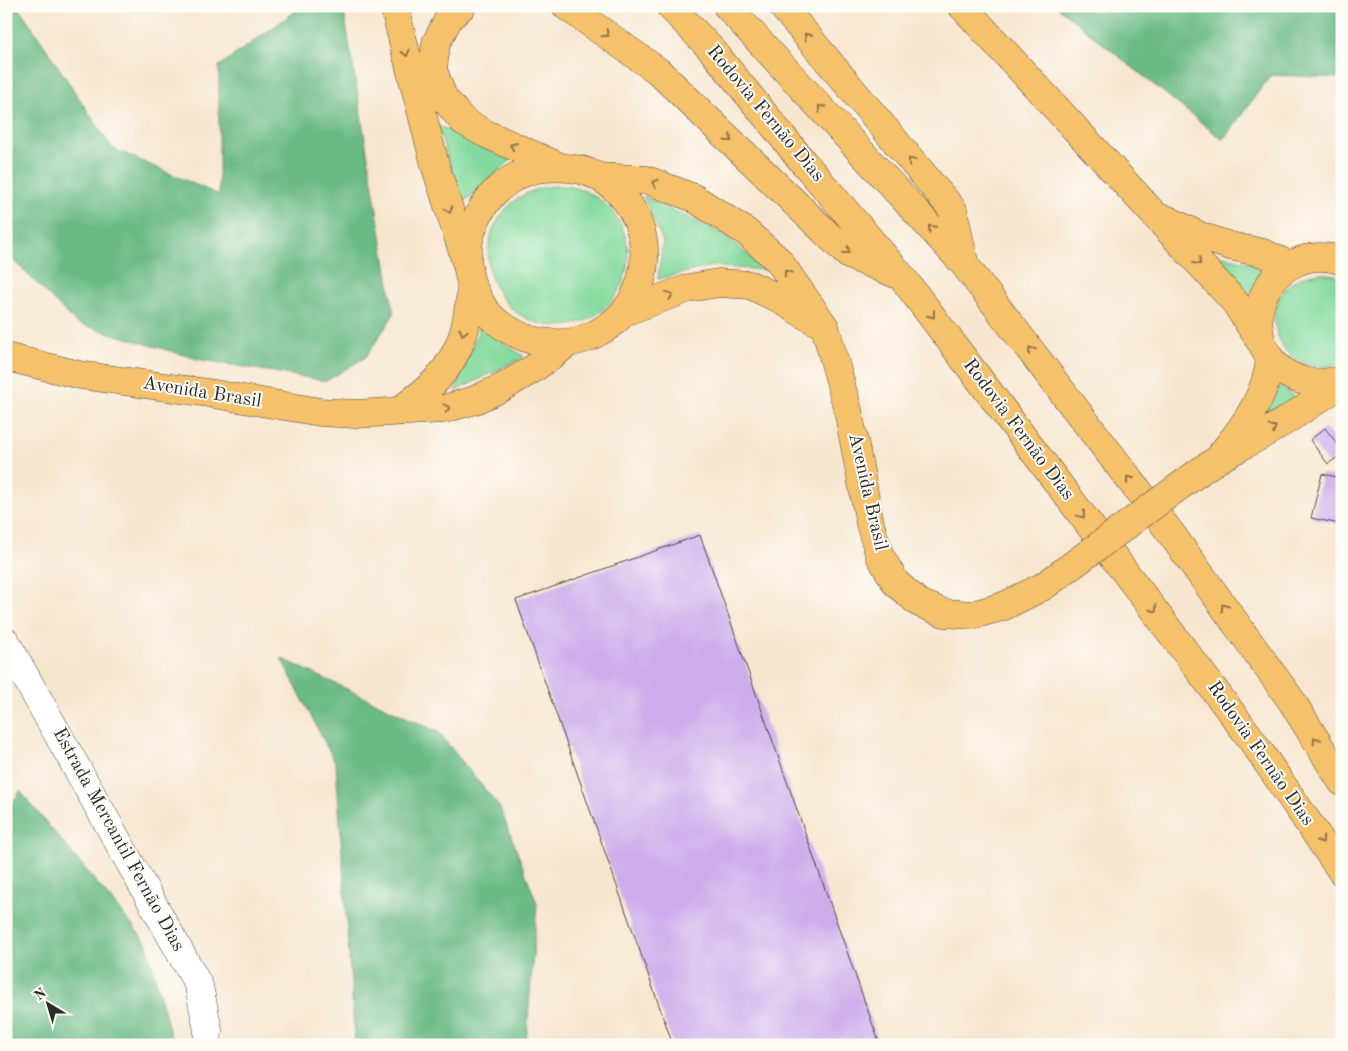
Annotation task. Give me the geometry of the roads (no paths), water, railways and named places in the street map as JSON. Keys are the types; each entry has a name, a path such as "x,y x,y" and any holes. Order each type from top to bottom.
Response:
{"main road":[{"path":"394,6 436,168 469,276 486,311 508,331 537,342 567,344 588,338 608,327 624,312 638,290 644,264 643,238 635,213 619,192 598,177 579,169 558,166 486,134 463,120 443,97 433,70 436,43 448,18 462,6"},
{"path":"566,6 658,71 849,255 902,276"},
{"name":"Rodovia Fernão Dias","path":"670,6 712,50 804,162 902,276 1249,736 1342,872"},
{"path":"727,6 964,264 1170,532 1290,700 1342,782"},
{"path":"782,6 953,210 964,264"},
{"path":"962,6 1235,302 1265,350 1285,373 1304,382 1324,384 1342,381"},
{"path":"399,412 431,387 452,362 463,333 469,276 468,237 480,208 500,186 527,171 558,166"},
{"name":"Avenida Brasil","path":"598,177 647,180 694,198 746,232 778,260 825,327 848,410 870,524 880,556 896,583 919,603 944,613 973,615 1004,606 1044,586 1207,466"},
{"path":"1154,213 1200,236 1230,246 1302,261 1336,258 1342,261"},
{"path":"1207,466 1243,428 1269,374 1257,319 1261,298 1272,279 1302,261 1342,243"},
{"path":"624,312 689,288 718,283 750,285 776,297 825,327"},
{"name":"Avenida Brasil","path":"6,357 80,375 208,393 320,412 355,414 444,409 475,400 518,378 567,344"},
{"path":"1207,466 1259,437 1318,400 1342,381"}],"street":[{"name":"Estrada Mercantil Fernão Dias","path":"6,642 199,986 208,1030 206,1045"}]}
